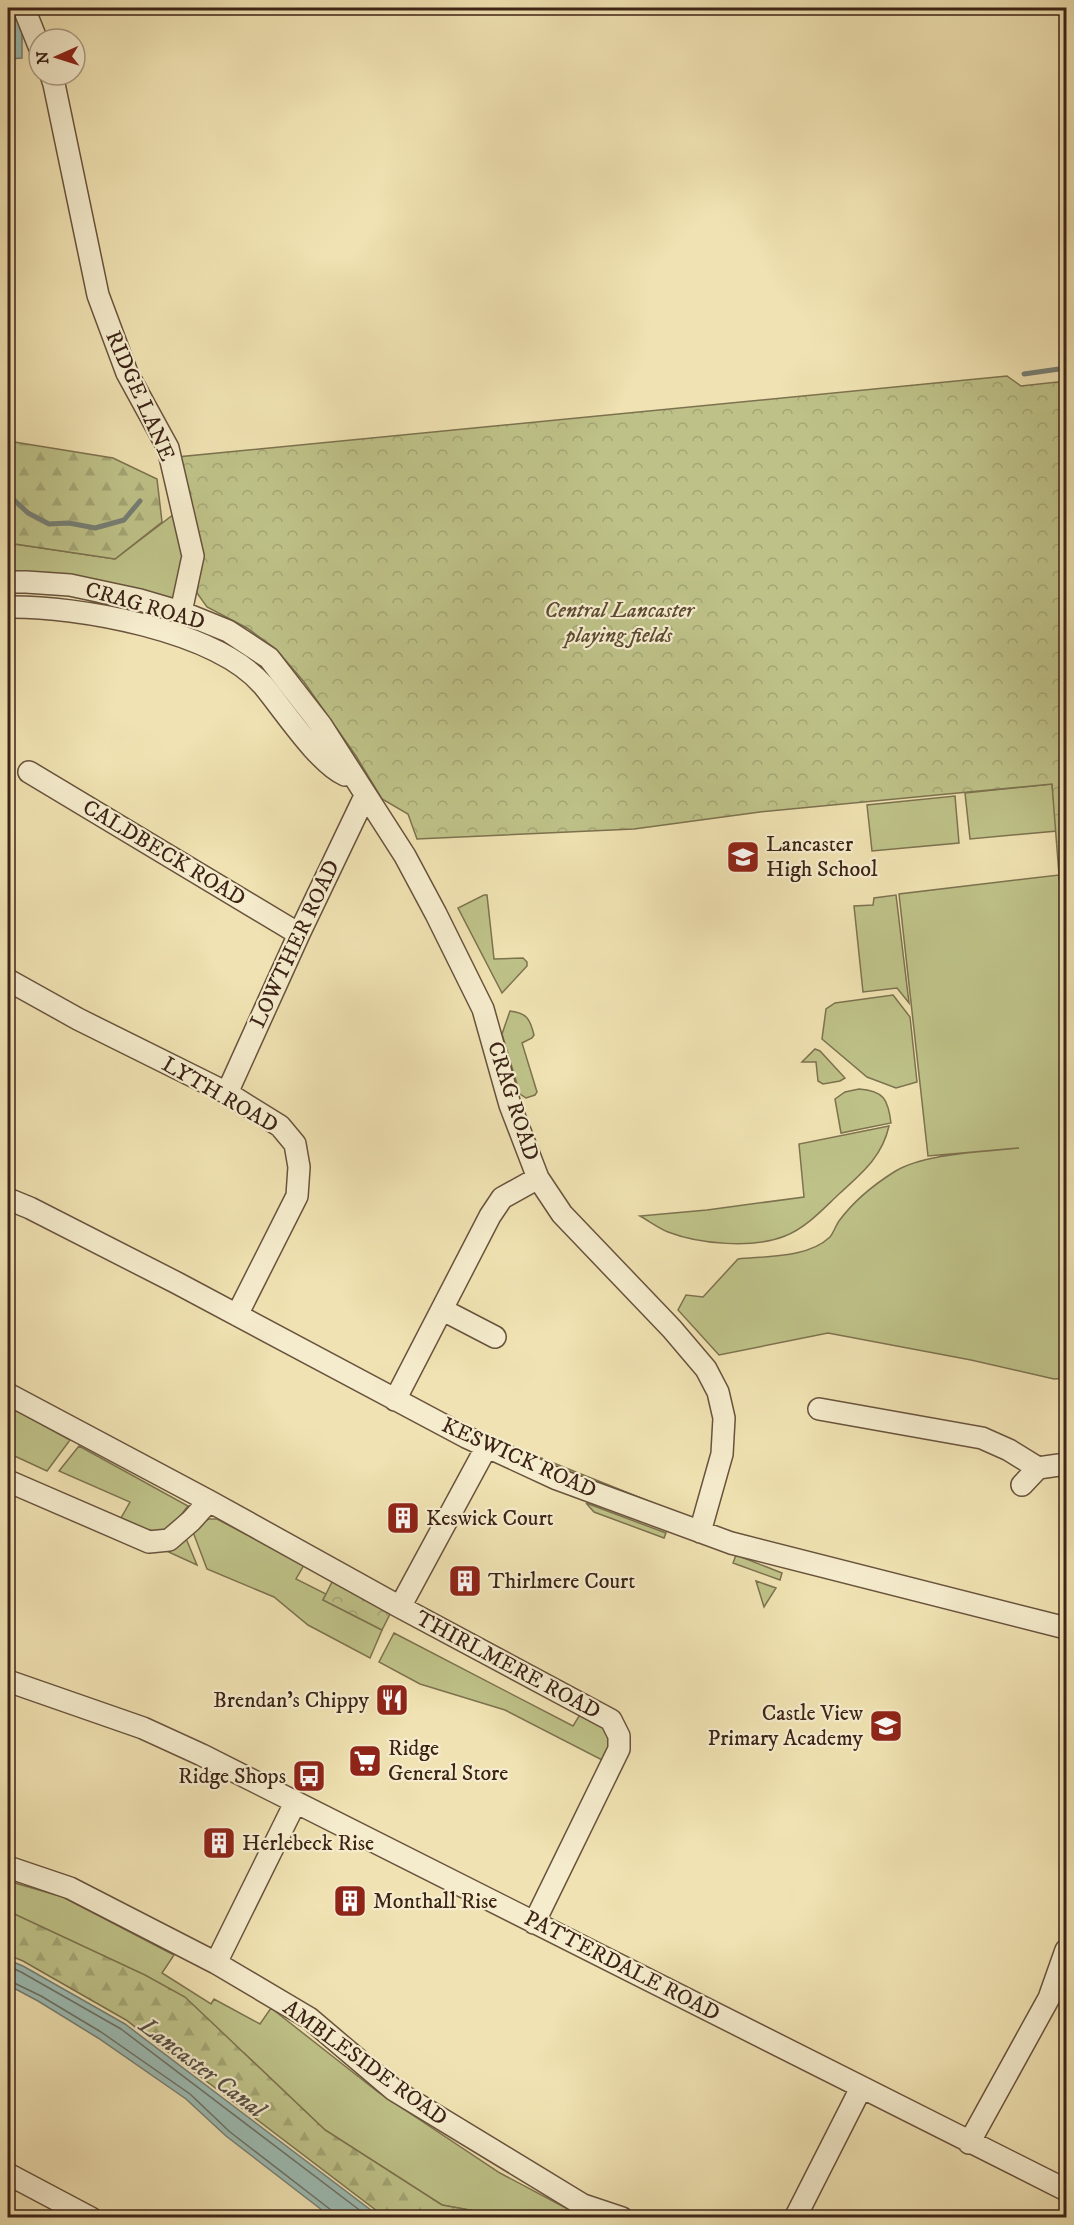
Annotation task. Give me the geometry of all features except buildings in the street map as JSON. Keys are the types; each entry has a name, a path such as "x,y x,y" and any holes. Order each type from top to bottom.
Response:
{"street":[{"path":"25,11 31,27"},
{"name":"RIDGE LANE","path":"55,87 98,295 127,373 168,447 193,556 181,612"},
{"name":"CRAG ROAD","path":"8,582 70,585 140,600 181,612 228,631 269,658 321,725 405,856 483,1009 510,1105 538,1178 562,1214 672,1329 706,1369 718,1392 724,1418 722,1454 700,1532"},
{"name":"CRAG ROAD","path":"8,607 85,613 146,626 209,647 238,663 261,683 335,771 360,787"},
{"name":"CALDBECK ROAD","path":"29,772 299,934"},
{"name":"LOWTHER ROAD","path":"227,1093 299,934 360,787"},
{"name":"LYTH ROAD","path":"8,980 78,1019 227,1093 280,1126 295,1144 299,1167 297,1196 237,1315"},
{"path":"395,1400 443,1310 476,1240 502,1198 538,1178"},
{"name":"KESWICK ROAD","path":"8,1199 30,1208 237,1315 395,1400 557,1479 741,1546 1066,1628"},
{"path":"443,1310 495,1336"},
{"name":"THIRLMERE ROAD","path":"8,1394 611,1720 619,1736 619,1749 534,1923"},
{"path":"819,1409 982,1438 1009,1450 1038,1468"},
{"path":"400,1607 487,1446"},
{"path":"1022,1485 1038,1468 1066,1464"},
{"path":"8,1481 150,1542 169,1540 209,1501"},
{"name":"PATTERDALE ROAD","path":"8,1681 143,1728 215,1761 1066,2190"},
{"path":"216,1963 295,1803"},
{"name":"AMBLESIDE ROAD","path":"8,1867 70,1888 216,1963 309,2018 394,2090 424,2109 583,2205 622,2217"},
{"path":"969,2143 1049,1998 1066,1950"},
{"path":"795,2217 861,2088"},
{"path":"8,2174 91,2217"}],"green space":[{"name":"Central Lancaster playing fields","path":"1007,376 1021,386 1066,381 1066,874 1059,875 1052,784 760,812 634,829 417,839 408,814 382,799 356,756 304,682 276,649 247,628 207,607 197,593 198,557 177,457"},
{"path":"8,441 113,458 157,479 162,522 115,559 8,543"},
{"path":"182,508 193,556 181,612 8,582 8,543 115,559"},
{"path":"1052,784 1057,831 970,839 965,793"},
{"path":"955,796 959,843 872,851 867,805"},
{"path":"1066,874 1066,950 1059,875"},
{"path":"1059,875 1066,950 1066,1378 1054,1379 971,1360 828,1333 719,1355 678,1310 686,1295 703,1297 738,1259 787,1255 821,1244 830,1237 839,1221 858,1200 894,1172 907,1166 955,1154 1019,1148 928,1156 899,894"},
{"path":"487,895 494,959 523,958 527,962 527,966 502,993 458,908"},
{"path":"896,895 909,1003 897,988 863,992 854,906 873,905 874,898"},
{"path":"893,995 910,1017 917,1082 896,1088 867,1077 822,1039 826,1009 835,1003"},
{"path":"510,1011 520,1013 527,1018 534,1035 522,1043 537,1092 526,1098 520,1094 502,1034"},
{"path":"815,1049 820,1051 845,1078 823,1084 818,1081 816,1062 802,1062"},
{"path":"859,1089 874,1092 883,1098 891,1123 841,1133 835,1099 845,1092"},
{"path":"889,1126 876,1156 863,1171 814,1218 785,1236 758,1243 742,1244 695,1240 668,1232 640,1216 804,1197 799,1144"},
{"path":"8,1406 70,1440 47,1471 8,1453"},
{"path":"79,1446 188,1506 171,1525 158,1532 121,1518 130,1502 59,1471"},
{"path":"531,1454 676,1512 675,1515 529,1457"},
{"path":"586,1503 666,1533 664,1538 594,1512"},
{"path":"217,1519 304,1565 296,1579 326,1594 323,1600 382,1630 370,1658 308,1625 274,1597 207,1569 193,1532 202,1522"},
{"path":"185,1536 197,1565 162,1549"},
{"path":"736,1555 782,1573 780,1580 733,1563"},
{"path":"333,1580 392,1610 382,1630 323,1600"},
{"path":"756,1581 776,1588 764,1607"},
{"path":"394,1633 573,1726 581,1713 589,1717 606,1731 609,1737 610,1744 604,1761 505,1710 420,1684 379,1662"},
{"path":"8,1881 63,1897 174,1955 162,1973 211,2004 214,1999 260,2024 271,2008 378,2092 500,2173 581,2216 507,2217 442,2205 325,2130 244,2053 8,1911"},
{"path":"8,1911 145,1975 185,1997 325,2130 442,2205 507,2217 385,2217 126,2020 23,1961 8,1955"}],"water":[{"path":"8,8 13,8 22,32 22,58 8,59"},
{"path":"8,1960 23,1966 125,2024 380,2217 331,2217 226,2136 186,2099 98,2038 8,1985"}],"waterway":[{"path":"1024,374 1066,368"},
{"path":"8,500 14,500 28,513 49,524 69,523 95,528 124,520 140,501"}],"place":[{"name":"Lancaster High School","path":"743,857"},
{"name":"Keswick Court","path":"403,1518"},
{"name":"Thirlmere Court","path":"465,1581"},
{"name":"Brendan's Chippy","path":"392,1700"},
{"name":"Castle View Primary Academy","path":"886,1726"},
{"name":"Ridge General Store","path":"365,1761"},
{"name":"Ridge Shops","path":"309,1776"},
{"name":"Herlebeck Rise","path":"219,1843"},
{"name":"Monthall Rise","path":"350,1901"}],"water label":[{"name":"Lancaster Canal","path":"202,2068"}]}
